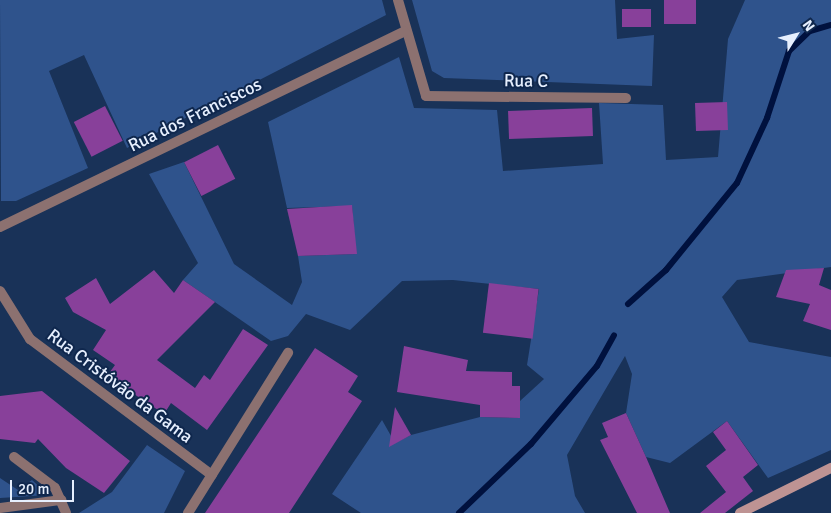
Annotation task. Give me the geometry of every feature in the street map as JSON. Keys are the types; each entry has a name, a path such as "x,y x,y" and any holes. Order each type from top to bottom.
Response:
{"street":[{"path":"398,0 404,32"},
{"name":"Rua C","path":"404,32 426,96 626,98"},
{"name":"Rua dos Franciscos","path":"0,227 404,32"},
{"name":"Rua Cristóvão da Gama","path":"0,291 30,339 212,475"},
{"path":"188,513 288,353"},
{"path":"14,457 55,488 66,513"},
{"path":"740,513 831,468"},
{"path":"0,508 61,500"}],"shaded area":[{"path":"0,0 382,0 386,15 127,148 84,55 49,71 88,168 16,201 1,201"},
{"path":"412,0 615,0 617,39 654,35 652,86 444,78 432,71"},
{"path":"745,0 831,0 831,267 737,280 722,297 749,342 831,357 831,450 768,478 727,421 670,463 646,457 626,413 632,374 625,356 567,455 575,496 585,513 361,513 332,494 382,420 395,443 411,435 480,417 520,418 520,401 544,379 527,365 539,289 453,280 402,281 350,330 306,314 288,336 271,341 183,280 198,263 149,174 184,162 234,264 292,305 302,282 298,256 356,254 352,206 287,208 268,122 399,57 414,108 497,110 503,171 603,164 599,103 663,105 666,160 718,157 728,39"},
{"path":"147,445 185,471 164,513 79,513 112,492"},
{"path":"0,478 18,490 32,480 48,495 0,498"}],"building":[{"path":"664,0 696,0 696,24 664,24"},
{"path":"622,9 651,9 651,27 622,27"},
{"path":"727,102 728,130 696,131 695,103"},
{"path":"105,106 123,141 92,157 74,122"},
{"path":"592,108 593,136 509,139 508,111"},
{"path":"218,145 235,179 201,196 184,162"},
{"path":"352,205 357,254 298,256 287,209"},
{"path":"824,268 819,285 831,290 831,330 803,321 810,304 776,297 786,270"},
{"path":"154,270 174,293 183,280 215,302 157,360 195,388 204,375 210,380 243,329 268,345 207,430 171,403 164,414 107,376 115,365 93,350 106,330 73,312 65,298 96,278 110,304"},
{"path":"489,283 539,289 533,339 483,333"},
{"path":"404,346 468,360 466,371 512,372 512,386 520,386 520,418 480,417 480,405 397,392"},
{"path":"315,348 358,376 348,392 362,401 289,513 205,513"},
{"path":"42,391 130,461 104,493 66,468 38,439 35,443 0,439 0,396"},
{"path":"395,407 411,435 389,447"},
{"path":"626,413 670,513 637,513 600,440 608,437 602,423"},
{"path":"727,421 758,465 743,477 753,491 725,513 700,513 726,492 706,466 726,450 713,432"}],"waterway":[{"path":"628,304 666,270 737,183 767,118 789,51 810,31 831,25"},
{"path":"459,513 531,444 597,366 614,335"}]}
